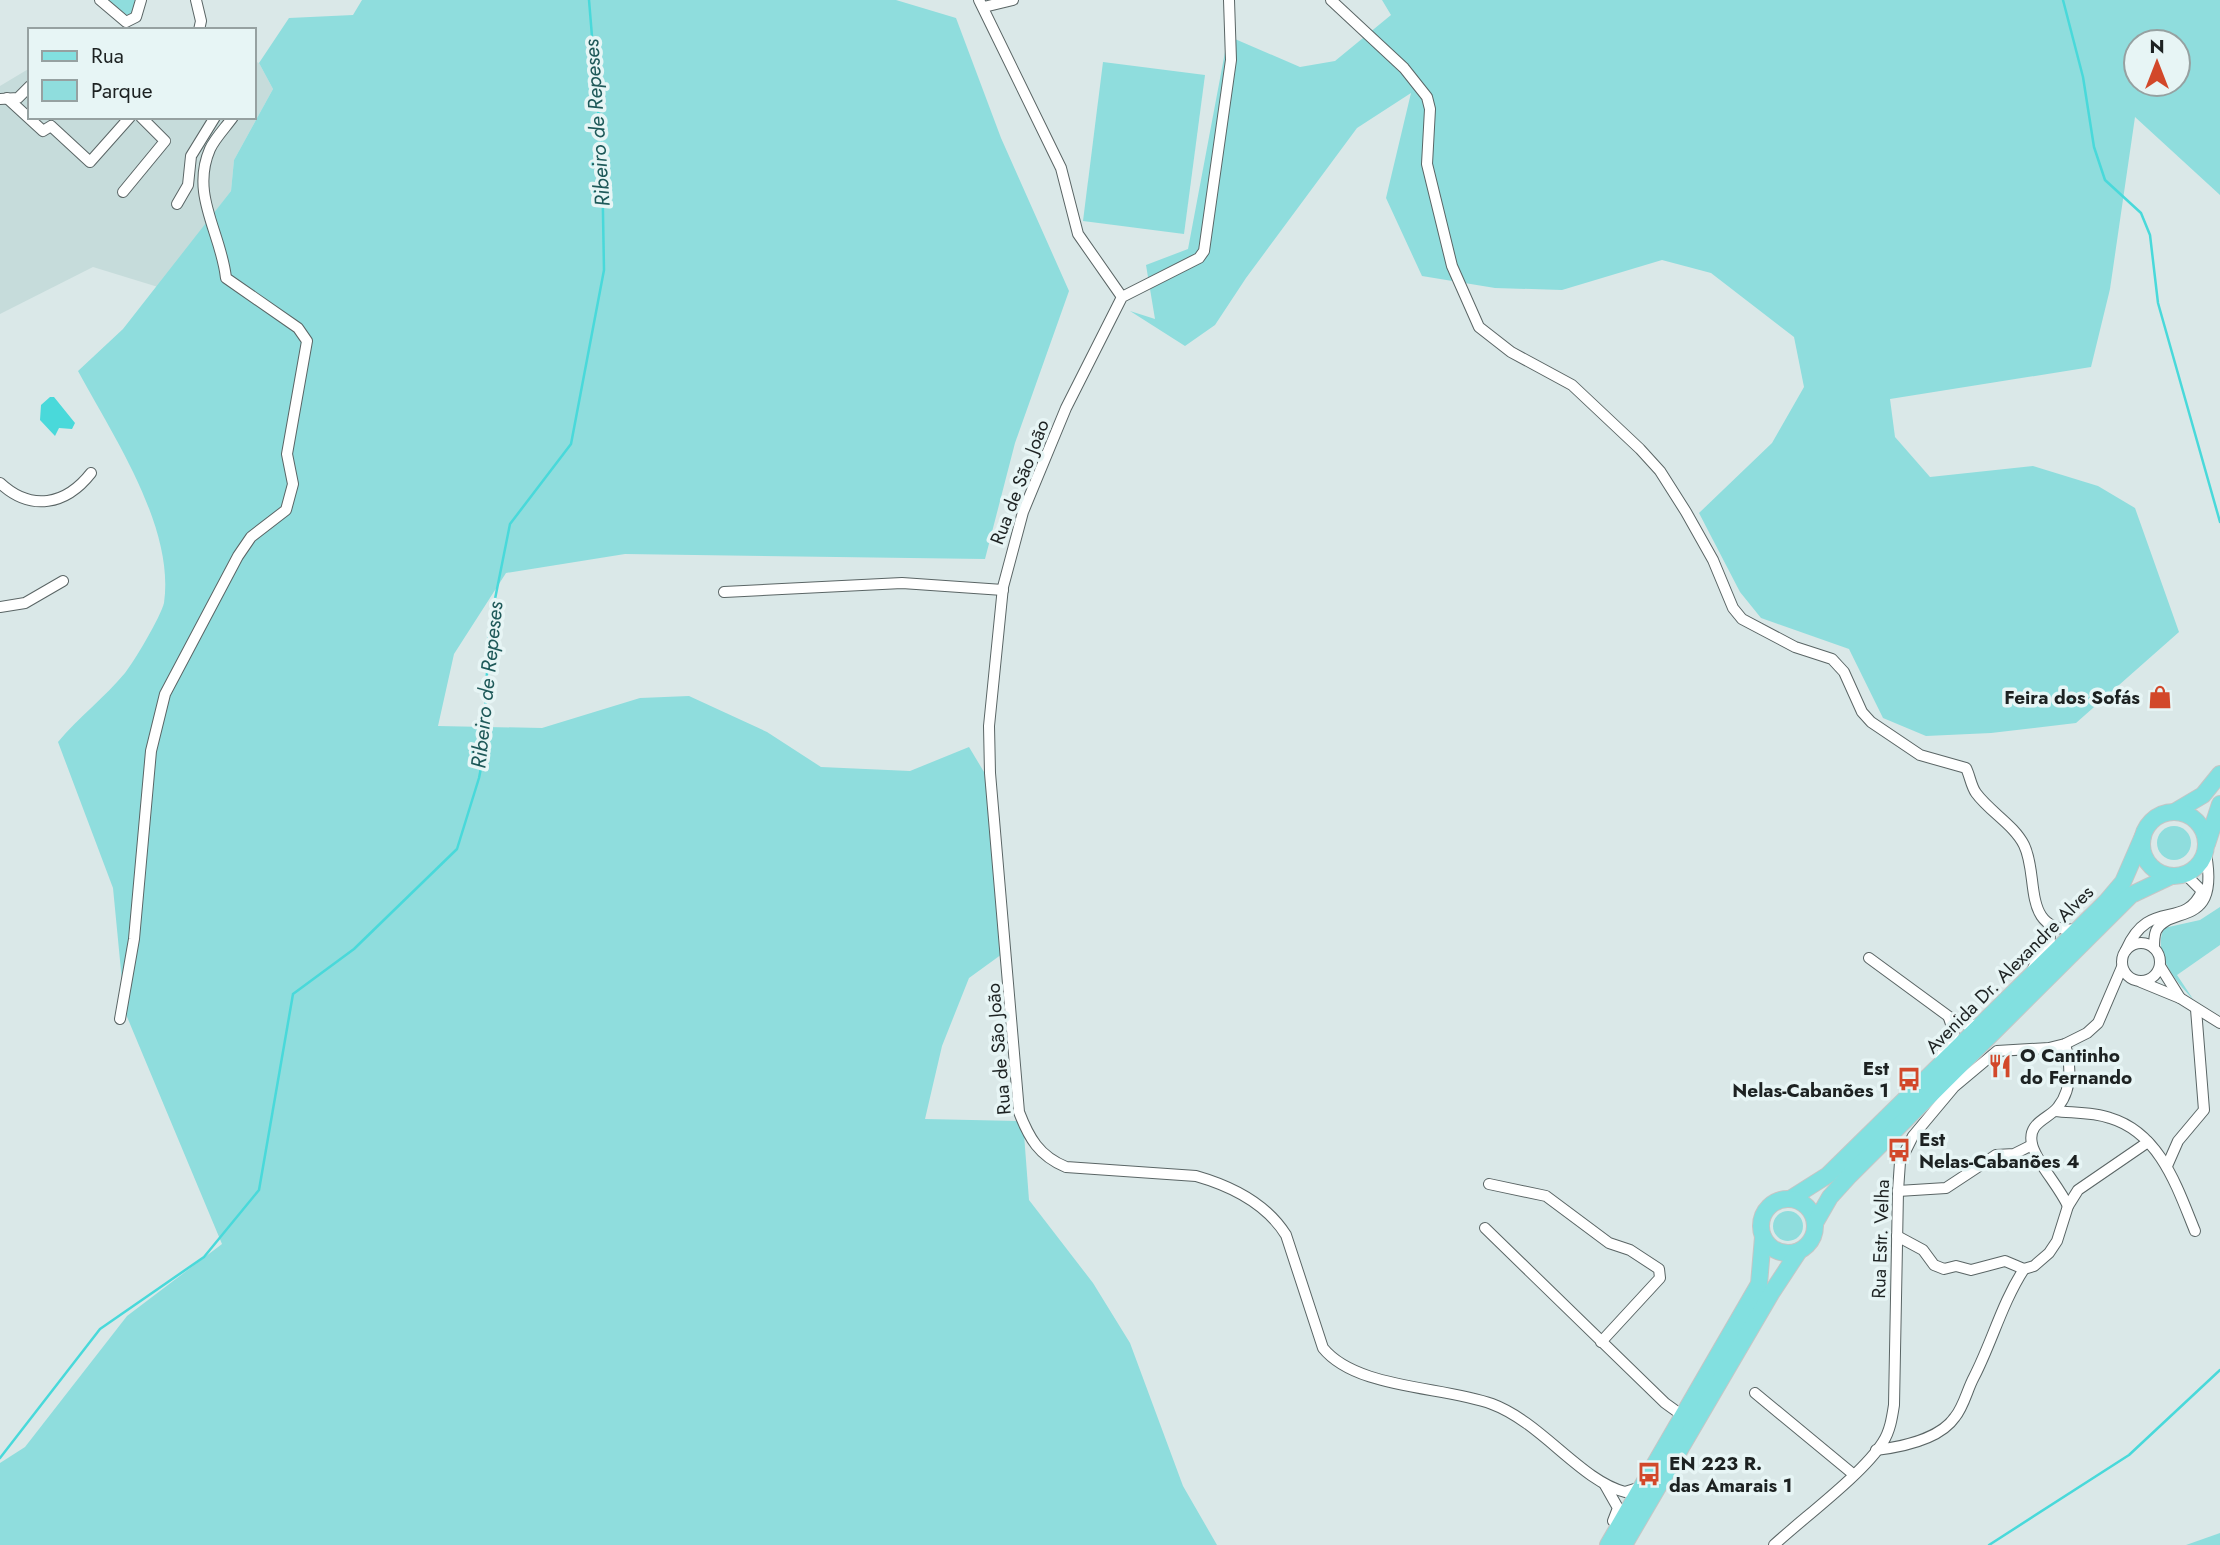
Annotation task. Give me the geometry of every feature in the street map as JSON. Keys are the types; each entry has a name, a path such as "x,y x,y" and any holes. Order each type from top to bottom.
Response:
{"main road":[{"path":"2220,774 2203,795 2176,811 2155,818 2143,836 2144,857 2159,873 2169,877 2186,875 2194,870 2206,849 2220,804"},
{"path":"2176,811 2185,813 2201,825 2206,849"},
{"name":"Avenida Dr. Alexandre Alves","path":"1815,1223 1830,1197 1976,1050 1990,1027 2030,978 2123,883 2143,836"},
{"name":"Avenida Dr. Alexandre Alves","path":"1790,1199 1819,1184 1937,1070 1990,1027 2131,895 2169,877"},
{"path":"1782,1199 1804,1204 1815,1223 1812,1240 1799,1251 1772,1292 1614,1544 1641,1487 1759,1284 1763,1237 1761,1228 1766,1210 1782,1199"},
{"path":"1763,1237 1768,1244 1782,1253 1799,1251"}],"street":[{"path":"100,0 126,22 136,17 141,0"},
{"path":"196,0 201,22 200,28"},
{"path":"1013,0 981,3 1061,168 1077,234 1122,297 1199,258 1203,251 1230,52 1229,0"},
{"path":"1331,0 1404,68 1427,97 1430,117 1427,164 1452,266 1479,327 1526,361 1563,378 1635,442 1660,471 1686,512 1713,560 1733,608 1742,619 1795,647 1832,659 1849,680 1867,718 1920,755 1966,768 1975,792 2026,848 2034,898 2049,923 2050,943 2037,958 2030,978"},
{"path":"3,99 18,98 28,88"},
{"path":"3,99 43,131 51,126 90,162 128,119"},
{"path":"122,192 165,141 143,119"},
{"path":"177,204 188,185 191,156 214,119"},
{"path":"120,1019 134,939 151,751 165,694 238,556 251,537 286,510 293,484 287,454 307,341 298,328 226,278 223,253 208,218 201,187 211,148 232,119"},
{"name":"Rua de São João","path":"1122,297 1066,408 1023,512 1003,590 989,726 990,773 1019,1112 1028,1136 1051,1161 1066,1167 1196,1176 1216,1182 1261,1206 1276,1219 1286,1235 1323,1348 1334,1362 1354,1373 1464,1395 1520,1417 1603,1482"},
{"path":"0,483 14,496 43,503 78,490 91,473"},
{"path":"0,607 25,603 63,581"},
{"path":"724,592 902,583 1003,590"},
{"path":"2180,998 2160,966 2154,948 2156,932 2165,922 2193,915 2208,898 2212,872 2206,849"},
{"path":"1976,1050 1988,1048 1997,1051 2028,1051 2065,1044 2088,1033 2098,1023 2135,930 2148,920 2188,911 2196,905 2202,891 2186,875"},
{"path":"2049,923 2061,930 2079,929"},
{"path":"2126,950 2137,944 2154,948"},
{"path":"1869,958 1949,1018 1970,1026 1990,1027 1997,1051"},
{"path":"2141,982 2154,977 2160,966"},
{"path":"2122,967 2129,977 2180,998 2220,1023"},
{"path":"2167,1166 2178,1141 2204,1110 2196,1009"},
{"path":"1937,1070 1943,1049 1954,1033 1949,1018"},
{"path":"2055,1111 2066,1094 2072,1066 2065,1044"},
{"name":"Rua Estr. Velha","path":"1774,1545 1853,1474 1876,1450 1890,1427 1894,1405 1900,1162 1913,1136 1954,1087 1997,1051"},
{"path":"2068,1206 2032,1146 2032,1133 2040,1118 2055,1111 2108,1117 2127,1125 2148,1142 2167,1166 2195,1231"},
{"path":"1897,1236 1923,1250 1934,1265 1944,1269 1956,1266 1972,1270 2005,1261 2024,1269 2034,1266 2049,1253 2057,1241 2068,1206 2078,1190 2148,1142"},
{"path":"1898,1191 1946,1188 1996,1155 2014,1154 2032,1146"},
{"path":"1489,1184 1545,1196 1609,1243 1630,1250 1659,1269 1660,1278 1601,1342"},
{"path":"1485,1228 1665,1403 1683,1416"},
{"path":"1876,1450 1905,1445 1945,1427 1955,1418 1984,1362 2012,1287 2024,1269"},
{"path":"1755,1393 1853,1474"},
{"path":"1603,1482 1625,1492 1641,1487"},
{"path":"1603,1482 1618,1508 1608,1529 1614,1544"}],"shaded area":[{"path":"256,62 273,89 234,160 231,191 158,287 93,267 0,314 0,86 28,69 28,119 256,119"},
{"path":"54,397 75,423 72,429 59,428 55,436 40,420 41,405"}],"green space":[{"path":"108,0 135,0 132,13 128,16"},
{"path":"362,0 896,0 956,18 1001,138 1069,291 1015,443 985,559 625,554 506,573 454,654 438,726 542,728 640,698 689,696 767,732 821,767 910,771 969,747 990,782 1009,949 969,978 942,1046 925,1119 1023,1121 1029,1200 1093,1283 1130,1343 1183,1486 1217,1545 0,1545 0,1463 25,1447 127,1316 222,1244 125,1012 113,888 58,742 125,673 147,639 164,603 165,574 151,513 123,453 78,371 123,329 231,191 234,160 273,89 259,63 289,18 353,15"},
{"path":"1382,0 2220,0 2220,195 2135,117 2110,289 2091,367 1890,399 1895,437 1930,477 2033,466 2098,486 2135,508 2179,632 2076,723 1991,733 1926,736 1883,718 1849,649 1761,618 1740,592 1699,513 1772,443 1804,387 1794,337 1711,273 1662,260 1562,290 1495,288 1422,276 1386,198 1411,93 1357,128 1246,278 1215,325 1185,346 1130,311 1155,319 1146,265 1188,249 1228,36 1300,67 1335,61 1391,15"},
{"path":"1103,62 1205,75 1184,234 1083,221"},
{"path":"2174,826 2186,831 2191,843 2186,855 2174,860 2162,855 2157,843 2162,831"},
{"path":"2220,907 2220,945 2177,975 2193,999 2168,967 2163,957 2161,938 2164,928 2200,920"},
{"path":"1788,1211 1798,1216 1803,1226 1798,1236 1788,1241 1778,1236 1773,1226 1778,1216"},
{"path":"2220,1533 2220,1545 2186,1545"}],"waterway":[{"name":"Ribeiro de Repeses","path":"0,1458 100,1329 204,1257 259,1190 293,994 354,949 457,849 483,758 489,629 510,524 571,444 604,270 602,158 589,0"},
{"name":"Ribeiro de Repeses","path":"2063,0 2083,77 2094,147 2105,180 2141,213 2150,235 2158,303 2220,522"},
{"path":"1989,1545 2129,1455 2220,1370"}],"place":[{"name":"Feira dos Sofás","path":"2160,697"},
{"name":"O Cantinho do Fernando","path":"2000,1066"},
{"name":"Est Nelas-Cabanões 1","path":"1909,1079"},
{"name":"Est Nelas-Cabanões 4","path":"1899,1150"},
{"name":"EN 223 R. das Amarais 1","path":"1649,1474"}]}
